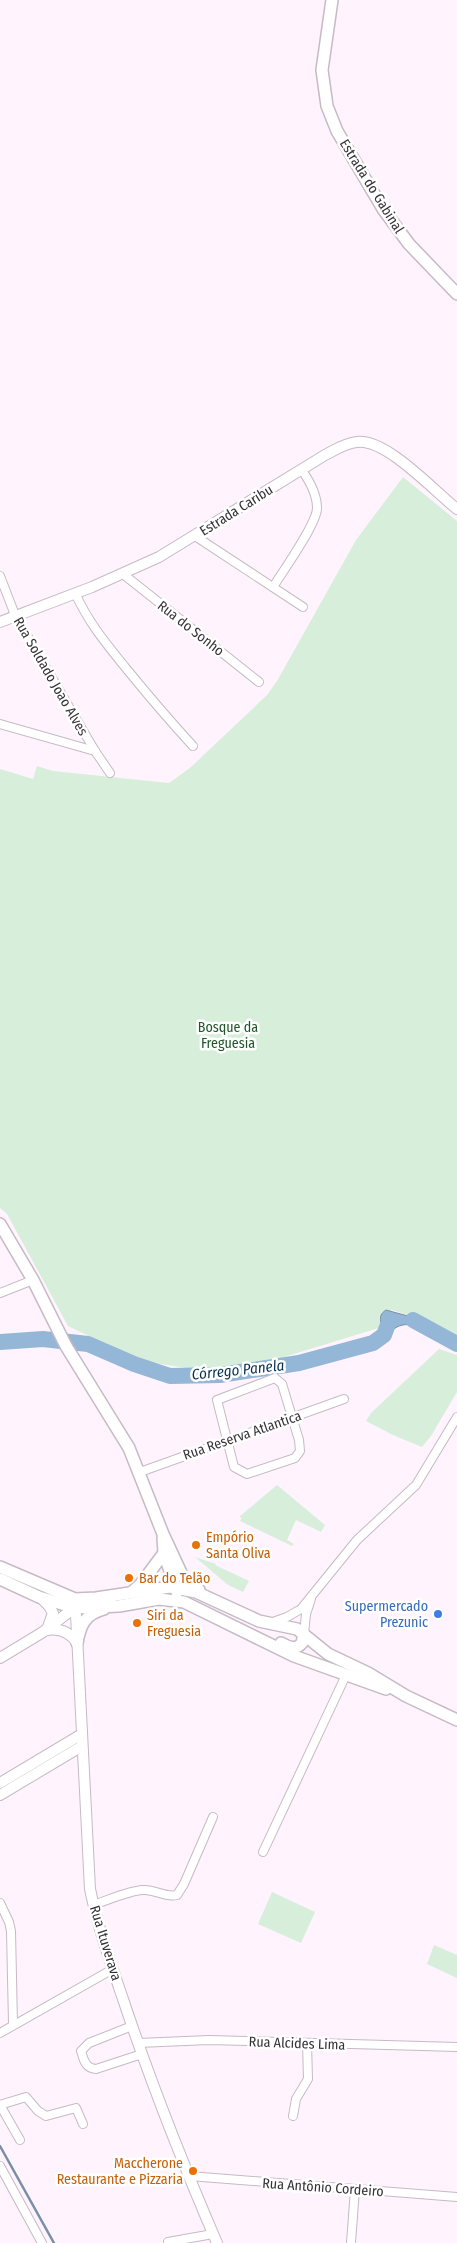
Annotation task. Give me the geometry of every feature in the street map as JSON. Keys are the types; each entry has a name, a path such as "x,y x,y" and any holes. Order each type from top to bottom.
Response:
{"main road":[{"name":"Estrada do Gabinal","path":"332,0 322,70 327,106 337,131 383,209 409,244 457,294"},
{"path":"0,1224 33,1280 66,1346 130,1448 163,1534 183,1577 208,1597"},
{"path":"163,1534 164,1553 175,1587 180,1597 190,1604 294,1656 406,1696 457,1720"},
{"path":"131,1593 140,1585 164,1553"},
{"path":"0,1567 71,1603 175,1587 208,1597 265,1623 292,1627 304,1634 328,1654 368,1673 406,1696"},
{"path":"0,1579 39,1597 71,1603 119,1606"},
{"path":"77,1643 79,1628 87,1617 96,1611 159,1600 176,1600 190,1604"},
{"path":"253,1636 268,1637 293,1648 302,1643 304,1634"}],"street":[{"name":"Estrada Caribu","path":"0,622 123,574 159,557 301,468 343,446 358,441 371,444 400,460 457,509"},
{"path":"273,587 304,536 317,510 316,497 301,468"},
{"path":"195,536 303,607"},
{"name":"Rua do Sonho","path":"123,574 258,682"},
{"name":"Rua Soldado Joao Alves","path":"0,576 15,615 95,751 110,773"},
{"path":"75,593 86,617 96,631 157,707 193,746"},
{"path":"0,724 95,751"},
{"path":"0,1293 33,1280"},
{"path":"275,1378 282,1384 293,1417 300,1451 295,1458 247,1474 234,1467 226,1440 217,1400 219,1397 275,1378"},
{"name":"Rua Reserva Atlantica","path":"140,1472 344,1399"},
{"path":"265,1623 280,1620 293,1614 312,1595 357,1540 416,1486 457,1417"},
{"path":"448,1431 457,1435"},
{"path":"304,1634 306,1614 312,1595"},
{"path":"39,1597 49,1606 53,1614 44,1632"},
{"path":"44,1632 71,1603"},
{"name":"Rua Ituverava","path":"71,1603 77,1643 90,1889 102,1939 138,2043 188,2176 215,2239"},
{"path":"0,1658 44,1632 54,1629 64,1631 77,1643"},
{"path":"263,1852 346,1675"},
{"path":"0,1783 82,1734"},
{"path":"0,1795 82,1746"},
{"path":"94,1905 139,1890 171,1897 177,1895 184,1884 213,1817"},
{"path":"0,1904 9,1922 11,1931 13,2024"},
{"path":"0,2033 113,1969"},
{"path":"132,2026 89,2043 81,2051 86,2066 96,2069 142,2054"},
{"name":"Rua Alcides Lima","path":"138,2043 209,2040 457,2047"},
{"path":"293,2116 298,2093 308,2079 307,2043"},
{"path":"20,2140 0,2105 26,2096 38,2111 46,2116 76,2108 83,2124"},
{"path":"0,2168 42,2243"},
{"name":"Rua Antônio Cordeiro","path":"188,2176 457,2197"},
{"path":"351,2243 355,2189"},
{"path":"168,2242 215,2239"}],"green space":[{"name":"Bosque da Freguesia","path":"403,477 457,521 457,1338 430,1322 392,1310 379,1317 382,1327 271,1361 206,1371 141,1361 68,1326 7,1214 0,1208 0,769 33,779 37,766 53,771 169,783 191,767 267,695 277,681 356,540"},
{"path":"439,1349 457,1355 457,1392 431,1436 422,1447 366,1421 371,1413"},
{"path":"277,1485 325,1525 321,1532 296,1520 287,1540 294,1544 292,1546 240,1521 242,1518 239,1517"},
{"path":"195,1557 216,1564 249,1581 243,1592 228,1585"},
{"path":"272,1892 315,1912 301,1943 258,1924"},
{"path":"434,1945 457,1955 457,1978 427,1964"}],"water":[{"path":"386,1310 430,1322 433,1330 412,1325 402,1325 382,1340 373,1343 382,1334 380,1318"}],"waterway":[{"name":"Córrego Panela","path":"413,1320 457,1344"},
{"name":"Córrego Panela","path":"0,1342 43,1339 88,1344 134,1364 170,1376 220,1375 299,1363 373,1343 384,1335 387,1327"},
{"path":"0,2146 54,2243"}],"place":[{"name":"Empório Santa Oliva","path":"196,1545"},
{"name":"Bar do Telão","path":"129,1578"},
{"name":"Supermercado Prezunic","path":"438,1614"},
{"name":"Siri da Freguesia","path":"137,1623"},
{"name":"Maccherone Restaurante e Pizzaria","path":"193,2171"}]}
